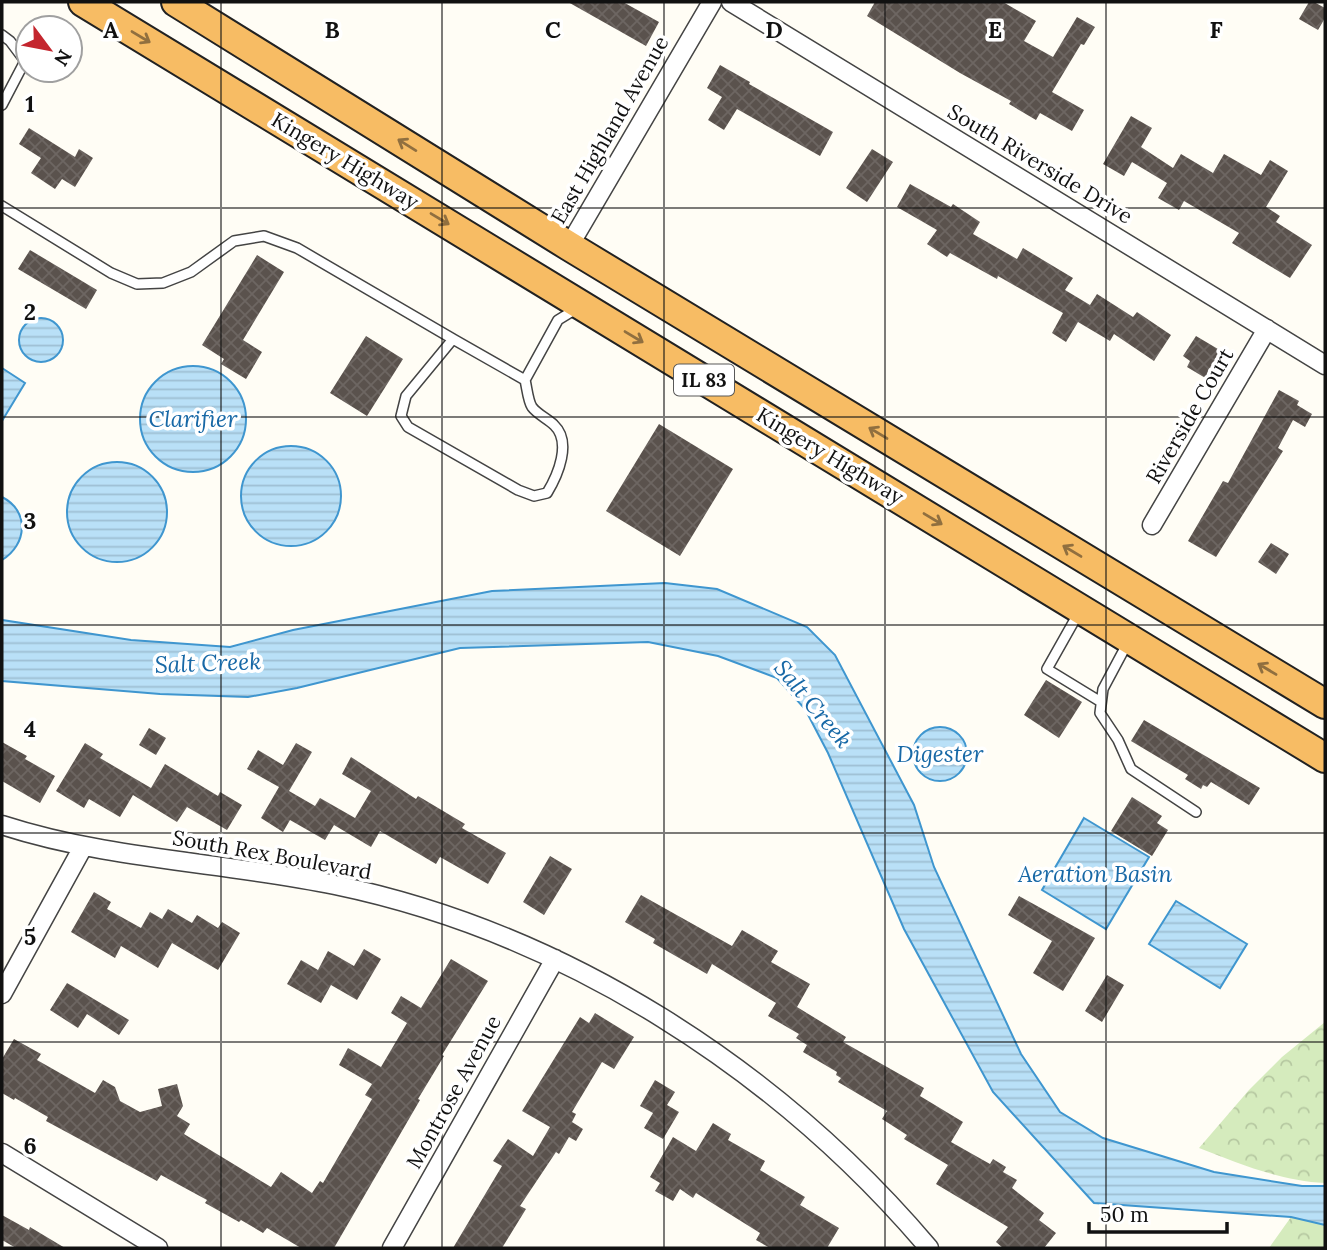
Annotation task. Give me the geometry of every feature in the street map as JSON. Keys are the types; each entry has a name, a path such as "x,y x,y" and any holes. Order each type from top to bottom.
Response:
{"highway":[{"name":"Kingery Highway","path":"83,2 1325,758"},
{"name":"IL 83","path":"176,2 569,246 1325,704"}],"street":[{"name":"East Highland Avenue","path":"569,246 712,2"},
{"name":"South Riverside Drive","path":"731,2 1325,365"},
{"name":"Riverside Court","path":"1152,525 1267,329"},
{"name":"South Rex Boulevard","path":"2,825 83,847 343,887 426,909 555,959 624,995 685,1032 768,1091 845,1158 929,1248"},
{"path":"2,994 83,847"},
{"name":"Montrose Avenue","path":"392,1248 555,959"},
{"path":"2,1153 158,1248"}],"lane":[{"path":"2,35 25,61 2,105"},
{"path":"2,206 110,273 137,284 163,283 191,272 234,241 264,236 298,248 525,380"},
{"path":"453,339 406,397 401,416 408,427 474,463 507,485 534,496 547,493 559,465 563,440 556,427 532,408 525,380 558,320 570,311 584,307"},
{"path":"1081,609 1047,669 1101,702"},
{"path":"1130,639 1102,689 1100,713 1118,740 1131,769 1196,813"}],"green space":[{"path":"1325,1022 1325,1183 1277,1175 1199,1148 1249,1090 1282,1057"},
{"path":"1291,1217 1325,1225 1325,1248 1269,1248"}],"water":[{"path":"41,318 57,324 63,340 57,356 41,362 25,356 19,340 25,324"},
{"name":"Clarifier","path":"193,366 213,370 230,382 242,399 246,419 242,439 230,456 213,468 193,472 173,468 156,456 144,439 140,419 144,399 156,382 173,370"},
{"path":"2,368 25,383 2,421"},
{"name":"Clarifier","path":"291,446 310,449 327,460 338,477 341,496 338,515 327,532 310,543 291,546 272,543 255,532 244,515 241,496 244,477 255,460 272,449"},
{"name":"Clarifier","path":"117,462 136,466 152,477 163,493 167,512 163,531 152,547 136,558 117,562 98,558 82,547 71,531 67,512 71,493 82,477 98,466"},
{"path":"2,497 17,511 22,528 16,546 2,560"},
{"name":"Salt Creek","path":"665,583 717,589 807,627 835,655 914,805 934,867 1021,1054 1060,1112 1103,1138 1214,1172 1302,1186 1325,1186 1325,1225 1291,1217 1094,1203 993,1092 904,929 828,753 805,709 777,678 718,656 648,642 460,648 297,688 248,697 160,694 2,681 2,620 131,640 230,647 293,630 492,591"},
{"name":"Digester","path":"940,727 959,735 967,754 959,773 940,781 921,773 913,754 921,735"},
{"name":"Aeration Basin","path":"1084,818 1149,857 1106,929 1042,890"},
{"name":"Aeration Basin","path":"1176,901 1247,944 1220,988 1149,944"}],"building":[{"path":"568,2 623,2 659,22 646,46"},
{"path":"875,2 1003,2 1036,21 1024,41 1053,57 1077,17 1095,27 1084,45 1081,44 1052,92 1084,110 1072,131 1040,113 1036,120 1009,104 1011,101 867,16"},
{"path":"1309,2 1325,8 1325,18 1318,30 1299,19"},
{"path":"720,65 833,132 820,156 737,109 724,130 708,120 722,97 707,88"},
{"path":"1131,116 1152,128 1141,147 1173,168 1181,154 1213,173 1224,154 1261,175 1270,160 1288,171 1266,207 1280,216 1276,222 1312,245 1290,278 1232,243 1239,233 1184,201 1179,210 1158,198 1167,183 1132,162 1124,176 1103,164"},
{"path":"29,128 75,157 79,149 93,158 75,187 62,179 55,189 31,173 41,158 19,144"},
{"path":"872,149 893,162 867,202 846,188"},
{"path":"910,184 951,207 953,204 980,222 973,234 1017,259 1023,248 1073,278 1065,290 1090,305 1097,294 1133,317 1137,312 1171,335 1154,361 1114,334 1110,341 1078,322 1066,342 1052,333 1063,313 998,276 997,279 950,253 947,257 927,244 937,230 897,207"},
{"path":"30,250 97,290 86,309 18,269"},
{"path":"257,255 284,272 243,340 262,352 246,379 221,364 224,359 202,345"},
{"path":"366,336 403,359 367,416 330,393"},
{"path":"1196,336 1223,352 1207,379 1187,367 1190,361 1183,356"},
{"path":"1279,390 1299,401 1297,405 1312,414 1305,427 1293,420 1278,448 1283,451 1216,557 1188,541 1223,481 1228,483"},
{"path":"659,424 733,469 680,556 606,511"},
{"path":"1271,543 1289,554 1276,574 1258,562"},
{"path":"1046,680 1082,702 1059,738 1024,715"},
{"path":"1144,720 1260,788 1249,805 1211,782 1207,787 1203,785 1201,789 1185,779 1188,775 1131,741"},
{"path":"149,728 166,738 156,755 139,745"},
{"path":"2,742 55,776 40,803 2,781"},
{"path":"85,743 103,754 100,758 151,788 165,764 218,796 220,792 242,805 227,830 187,807 177,822 133,795 120,817 89,799 84,808 56,791"},
{"path":"296,743 312,752 289,791 315,806 320,798 355,818 371,791 342,774 351,757 416,799 418,796 465,824 462,828 506,853 488,884 440,857 436,864 380,831 371,847 334,825 325,840 290,820 283,832 261,818 279,787 247,769 258,750 283,765"},
{"path":"1132,797 1162,816 1157,823 1168,830 1152,856 1111,831"},
{"path":"550,856 572,869 544,915 523,902"},
{"path":"94,892 111,902 107,909 141,928 150,912 162,919 168,909 192,923 197,915 218,928 222,922 240,933 218,970 172,943 158,968 121,946 115,958 71,932"},
{"path":"641,895 732,946 742,930 778,951 771,962 810,984 797,1007 846,1037 843,1042 924,1088 920,1096 963,1122 951,1142 990,1164 993,1159 1006,1167 1003,1172 1017,1180 1012,1188 1044,1213 1039,1220 1056,1233 1044,1248 1003,1248 996,1242 1008,1227 936,1184 948,1165 904,1139 907,1135 882,1119 887,1111 838,1082 841,1078 836,1075 837,1072 803,1052 807,1045 796,1038 799,1034 768,1016 776,1003 712,964 707,974 653,943 655,939 625,922"},
{"path":"1019,896 1095,938 1063,991 1033,973 1052,941 1008,915"},
{"path":"364,949 381,959 357,1000 331,985 321,1003 287,984 301,960 318,970 328,951 354,966"},
{"path":"451,959 488,981 442,1055 444,1056 418,1099 420,1100 334,1248 301,1248 267,1228 263,1233 241,1220 239,1222 205,1203 207,1200 161,1175 157,1181 46,1121 48,1117 2,1093 2,1059 14,1039 41,1054 37,1060 95,1093 103,1080 115,1087 120,1101 140,1112 162,1106 158,1089 177,1084 183,1106 177,1116 190,1124 184,1134 271,1187 281,1172 312,1193 320,1181 323,1183 372,1099 365,1095 372,1084 339,1065 348,1048 381,1067 407,1023 391,1013 401,996 421,1008"},
{"path":"1107,975 1124,985 1102,1022 1085,1011"},
{"path":"67,983 129,1020 119,1035 87,1014 78,1028 50,1010"},
{"path":"595,1013 634,1037 614,1069 602,1062 572,1112 576,1114 572,1122 583,1129 576,1141 569,1137 559,1154 556,1152 520,1206 526,1209 502,1248 453,1248 502,1166 493,1161 508,1139 533,1156 550,1127 522,1111 580,1017 589,1023"},
{"path":"655,1080 675,1092 667,1105 679,1112 663,1139 644,1128 653,1113 640,1106"},
{"path":"713,1123 731,1134 728,1140 765,1161 760,1170 805,1197 800,1205 839,1228 827,1248 770,1248 756,1240 760,1233 696,1193 693,1198 680,1189 673,1201 655,1191 660,1183 650,1177 673,1137 696,1151"},
{"path":"2,1215 29,1230 30,1227 65,1248 16,1248 2,1240"}]}
